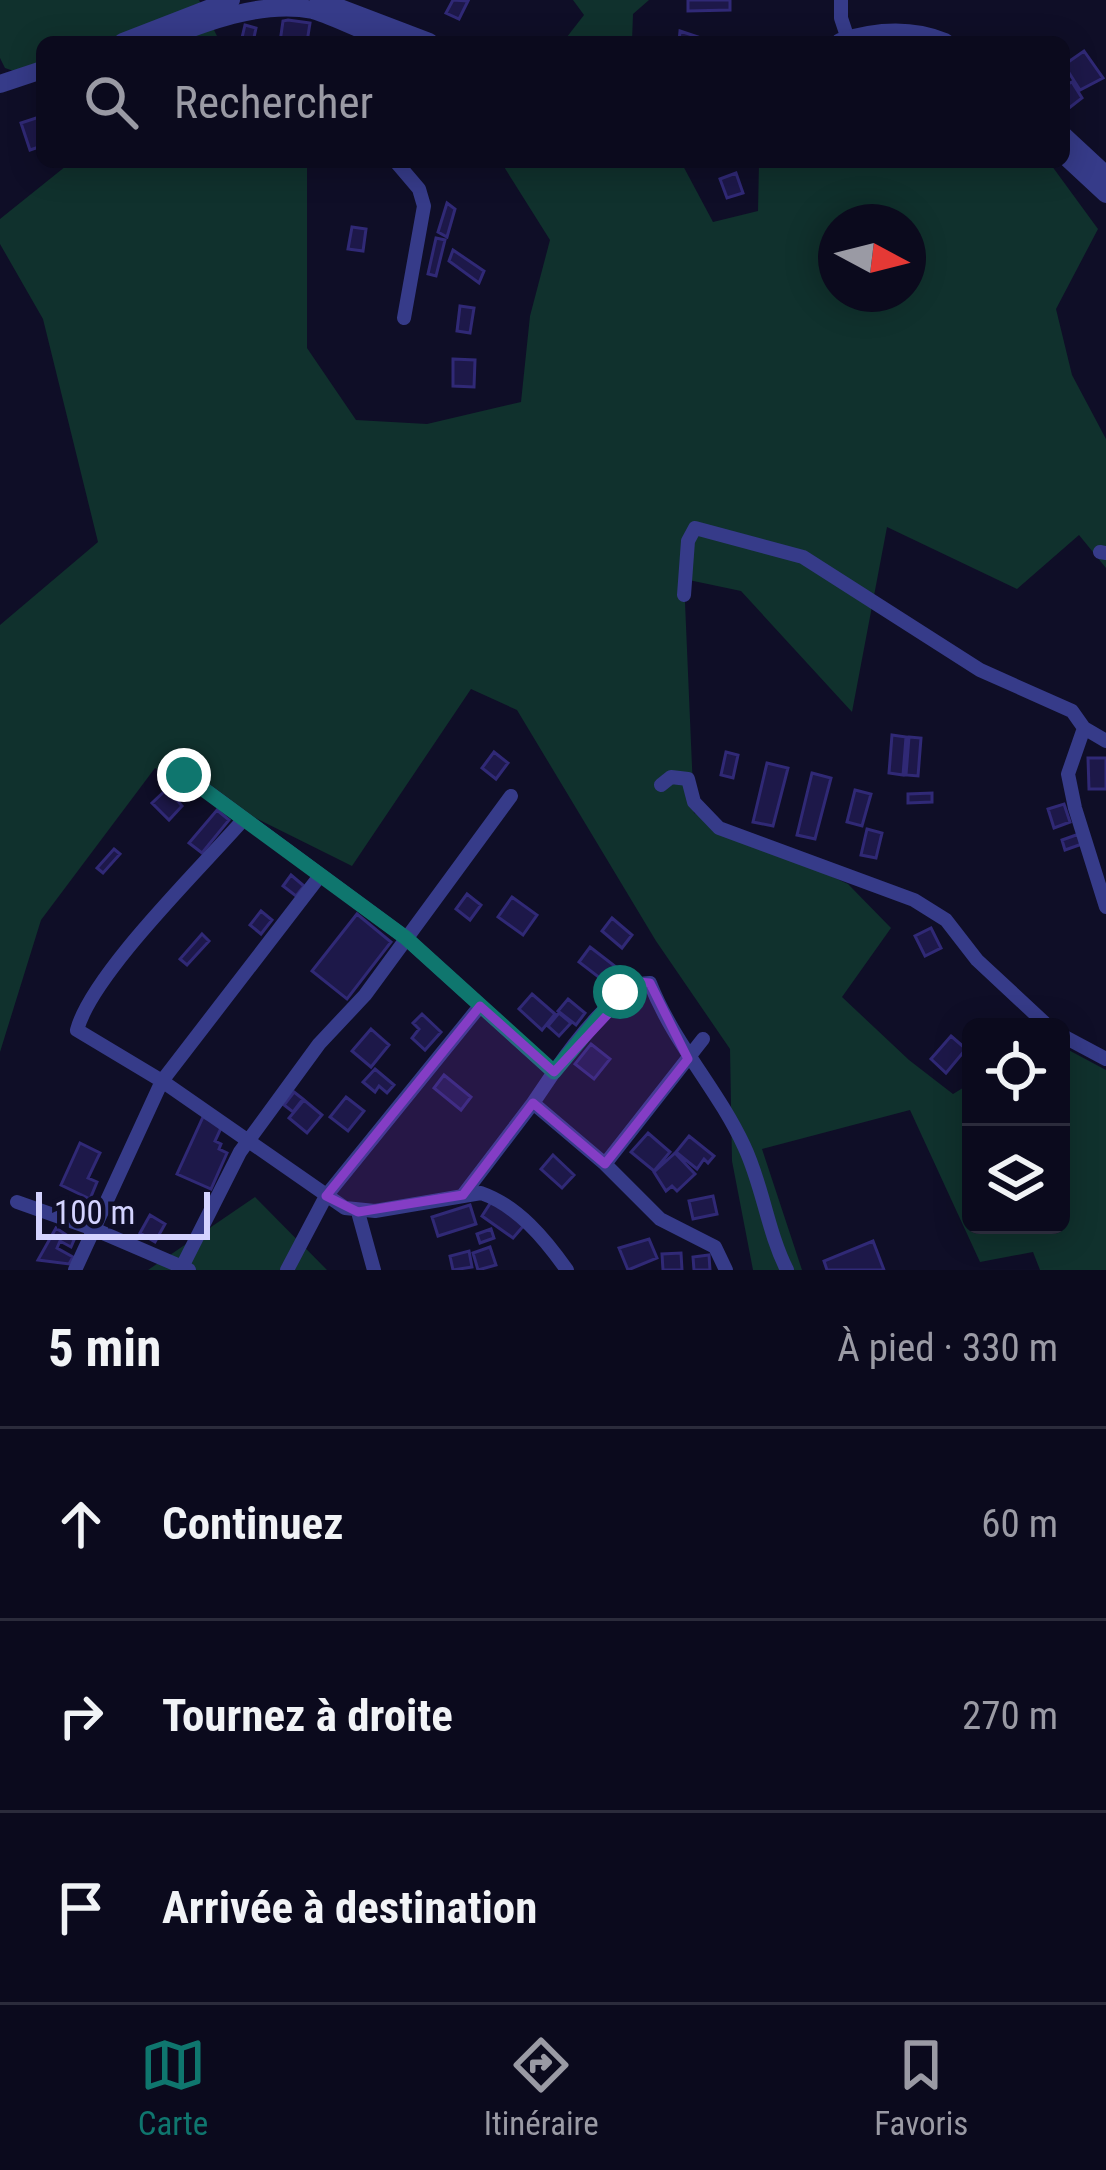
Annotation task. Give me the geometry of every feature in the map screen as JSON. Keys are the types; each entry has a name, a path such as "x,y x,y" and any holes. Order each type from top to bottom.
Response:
{"street":[{"path":"138,36 231,0"},
{"path":"320,0 394,36"},
{"path":"841,0 845,36"},
{"path":"172,36 233,14 276,6 313,10 391,36"},
{"path":"871,36 891,32 925,36"},
{"path":"0,84 36,72"},
{"path":"0,96 36,84"},
{"path":"1070,142 1106,176"},
{"path":"1070,160 1106,194"},
{"path":"400,168 419,189 424,206 404,318"},
{"path":"684,595 688,541 695,527 803,557 980,670 1072,711 1084,728 1106,741"},
{"path":"1084,728 1068,774 1106,907"},
{"path":"184,775 406,938 554,1072"},
{"path":"661,785 671,777 688,779 694,802 719,828 914,900 946,920 977,960 1038,1018"},
{"path":"17,1202 186,1268 220,1187 248,1141 319,1044 350,1014 511,796"},
{"path":"243,820 146,929 82,1015 77,1030 162,1081 326,1196 358,1213 463,1195 492,1197 547,1241 567,1270"},
{"path":"75,1270 162,1081 319,877"},
{"path":"463,1195 620,992 638,982 650,983 688,1059 750,1159 787,1270"},
{"path":"286,1270 326,1196 480,1006"},
{"path":"604,1164 703,1039"},
{"path":"1070,1040 1106,1059"},
{"path":"532,1103 660,1219 715,1246 726,1270"},
{"path":"358,1213 374,1270"}],"highlighted area":[{"path":"638,982 650,983 688,1059 605,1164 533,1103 463,1195 358,1212 326,1196 480,1006 554,1072"}],"green space":[{"path":"0,0 199,0 217,36 36,36 36,79 5,68 0,58"},
{"path":"573,0 649,0 633,14 632,36 568,36 584,15"},
{"path":"64,168 307,168 307,348 356,420 427,424 521,402 530,316 550,240 505,168 684,168 713,222 758,211 759,168 1053,168 1098,229 1056,309 1072,375 1106,439 1106,568 1079,535 1017,589 887,527 852,712 741,591 684,579 694,813 848,884 891,928 842,997 953,1094 962,1088 962,1223 910,1110 762,1149 802,1270 753,1270 732,1161 730,1049 656,941 517,710 471,689 352,866 155,768 41,920 0,1052 0,625 98,542 43,319 0,244 0,219"},
{"path":"1070,1051 1106,1070 1106,1270 1040,1270 1033,1252 980,1262 967,1234 1070,1234"},
{"path":"255,1197 327,1270 148,1270"}],"building":[{"path":"453,0 468,1 459,19 446,13"},
{"path":"688,0 730,0 730,10 688,11"},
{"path":"283,21 310,23 308,36 281,36"},
{"path":"245,25 256,28 254,36 242,36"},
{"path":"1084,51 1103,78 1080,90 1070,74 1070,61"},
{"path":"1070,83 1082,98 1070,107"},
{"path":"36,118 36,148 30,150 21,123"},
{"path":"736,173 743,193 727,198 720,179"},
{"path":"447,203 455,209 447,237 438,232"},
{"path":"352,227 366,229 363,251 348,249"},
{"path":"436,238 445,240 436,276 428,274"},
{"path":"453,250 484,271 479,283 449,261"},
{"path":"460,306 474,308 470,333 457,331"},
{"path":"453,359 475,360 474,387 453,386"},
{"path":"892,735 906,737 903,775 889,773"},
{"path":"909,737 921,738 918,776 906,775"},
{"path":"494,752 508,763 496,779 482,768"},
{"path":"726,752 738,755 733,778 721,775"},
{"path":"1088,758 1106,758 1106,789 1089,789"},
{"path":"767,763 788,768 773,826 753,822"},
{"path":"812,773 831,778 815,839 797,835"},
{"path":"167,789 182,806 169,820 152,803"},
{"path":"855,790 871,794 862,826 847,822"},
{"path":"932,793 932,802 908,803 908,794"},
{"path":"1064,804 1070,822 1054,828 1048,809"},
{"path":"217,810 229,820 202,853 189,843"},
{"path":"867,829 882,833 876,858 861,855"},
{"path":"1079,834 1082,844 1065,850 1062,840"},
{"path":"114,849 120,854 103,873 97,868"},
{"path":"291,875 304,886 296,896 283,886"},
{"path":"467,894 481,905 470,920 456,909"},
{"path":"512,897 537,915 523,935 498,917"},
{"path":"261,911 272,920 261,934 250,925"},
{"path":"357,914 391,942 347,999 312,971"},
{"path":"612,918 632,935 622,948 602,931"},
{"path":"931,928 941,948 925,956 915,936"},
{"path":"202,934 209,941 187,965 180,959"},
{"path":"590,947 616,967 605,982 579,962"},
{"path":"532,994 555,1014 542,1030 519,1009"},
{"path":"568,999 585,1013 576,1025 558,1011"},
{"path":"559,1013 571,1023 559,1036 548,1026"},
{"path":"422,1014 441,1032 425,1050 412,1038 419,1029 413,1023"},
{"path":"371,1029 389,1045 371,1067 352,1051"},
{"path":"951,1036 962,1046 962,1054 946,1073 931,1059"},
{"path":"591,1044 610,1059 594,1079 575,1064"},
{"path":"375,1069 394,1085 387,1093 379,1086 375,1092 363,1082"},
{"path":"444,1075 471,1097 461,1110 434,1088"},
{"path":"294,1092 303,1099 293,1112 284,1105"},
{"path":"346,1097 364,1111 348,1131 330,1117"},
{"path":"304,1100 322,1115 307,1133 289,1118"},
{"path":"203,1117 222,1126 215,1141 227,1153 211,1189 177,1174"},
{"path":"648,1133 670,1152 654,1171 631,1152"},
{"path":"689,1136 714,1156 708,1163 704,1159 697,1169 676,1152"},
{"path":"80,1143 100,1153 88,1178 97,1182 90,1199 61,1185"},
{"path":"675,1153 695,1174 677,1191 672,1186 666,1191 654,1172"},
{"path":"553,1155 574,1175 562,1188 541,1169"},
{"path":"713,1196 717,1214 693,1219 689,1201"},
{"path":"493,1199 526,1223 513,1238 482,1216"},
{"path":"470,1205 476,1224 438,1236 432,1217"},
{"path":"150,1215 165,1224 155,1242 140,1233"},
{"path":"56,1228 74,1240 71,1247 60,1241 57,1248 73,1257 69,1264 38,1260"},
{"path":"491,1229 494,1238 480,1243 477,1234"},
{"path":"649,1239 657,1258 628,1270 619,1248"},
{"path":"873,1241 884,1270 827,1270 824,1261"},
{"path":"490,1247 496,1265 478,1270 473,1253"},
{"path":"469,1251 472,1267 453,1270 450,1256"},
{"path":"681,1253 682,1270 663,1270 662,1254"},
{"path":"709,1255 710,1270 694,1270 693,1257"}],"route":[{"path":"184,775 406,938 554,1072 620,992"}]}
